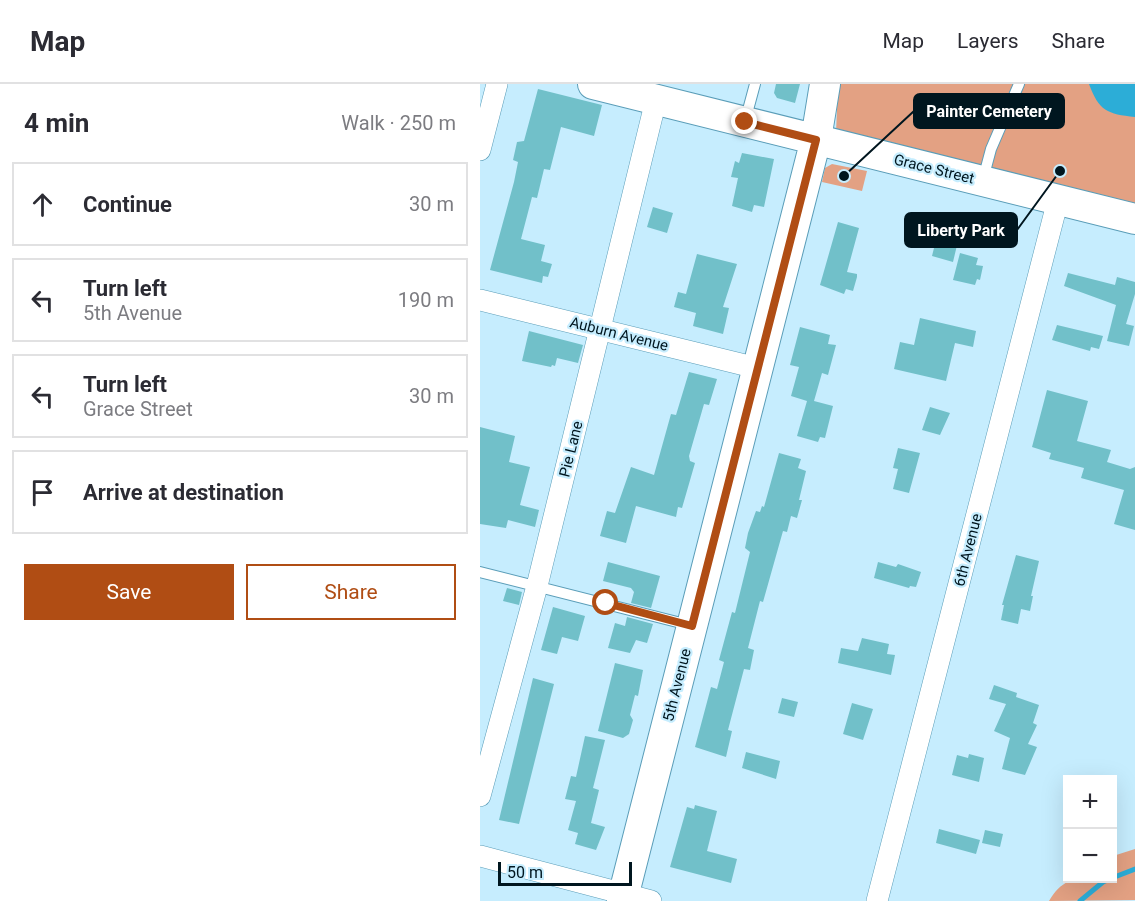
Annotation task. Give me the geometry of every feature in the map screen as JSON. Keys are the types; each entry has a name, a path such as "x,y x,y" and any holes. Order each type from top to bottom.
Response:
{"street":[{"path":"480,150 497,84"},
{"name":"Grace Street","path":"593,84 1135,219"},
{"name":"5th Avenue","path":"632,899 692,626 816,140 825,84"},
{"name":"Pie Lane","path":"480,796 537,586 656,100"},
{"name":"6th Avenue","path":"878,901 1058,200"},
{"name":"Auburn Avenue","path":"480,300 757,368"},
{"path":"480,856 632,899"}],"lane":[{"path":"745,122 755,84"},
{"path":"983,181 991,149 1019,84"},
{"path":"480,572 692,626"}],"shaded area":[{"path":"838,84 1135,84 1135,208 836,133"},
{"path":"832,164 867,171 862,191 822,182 825,168"},
{"path":"1135,849 1135,900 1049,901 1055,892 1066,883 1117,883 1117,855"}],"water":[{"path":"1089,84 1135,84 1135,117 1105,110 1096,100"}],"building":[{"path":"776,84 800,84 795,103 777,98 774,93"},
{"path":"538,89 602,105 594,136 561,127 550,170 544,169 537,198 532,197 521,239 545,245 541,261 552,264 548,277 543,276 542,283 490,270 514,182 518,162 513,160 517,142 524,141"},
{"path":"742,153 774,159 764,207 754,205 752,212 732,206 738,178 731,177 735,161 739,163"},
{"path":"653,207 673,213 667,233 647,227"},
{"path":"838,222 859,228 847,272 857,274 857,277 853,291 846,289 844,294 820,285"},
{"path":"937,236 958,241 953,262 932,256"},
{"path":"960,253 978,258 976,265 983,266 980,280 977,279 975,285 953,280"},
{"path":"697,254 737,264 723,307 729,308 723,334 693,326 696,313 674,307 678,292 686,294"},
{"path":"1068,273 1115,285 1117,277 1135,282 1135,294 1126,324 1134,326 1129,346 1107,341 1116,305 1064,286"},
{"path":"920,318 976,331 973,347 955,343 946,381 894,369 900,342 914,345"},
{"path":"1057,325 1103,336 1099,349 1091,347 1090,351 1052,340"},
{"path":"800,327 830,335 828,344 836,345 828,375 822,373 814,401 833,406 825,438 820,437 818,442 797,436 807,401 791,396 799,367 790,365"},
{"path":"529,331 583,345 578,363 557,358 555,366 551,367 522,361"},
{"path":"689,372 717,379 709,405 704,404 689,456 690,461 695,463 682,508 678,507 676,517 636,506 626,543 600,536 607,511 615,513 631,467 654,475 671,414 676,415"},
{"path":"1047,390 1088,401 1077,441 1111,450 1107,462 1130,469 1135,467 1135,530 1114,524 1124,490 1081,478 1084,468 1049,459 1051,453 1032,447"},
{"path":"930,407 950,413 940,435 922,430"},
{"path":"480,427 515,436 509,462 530,467 520,505 539,510 535,527 508,520 506,528 480,524"},
{"path":"898,448 920,453 909,493 893,489 898,469 893,468"},
{"path":"779,453 801,459 798,468 806,471 799,500 802,500 797,518 791,516 787,532 783,531 763,602 760,601 748,648 754,650 750,670 744,669 728,730 732,731 726,757 695,747 711,687 717,689 724,662 719,660 732,612 735,613 750,552 745,548 748,533 756,511 760,512 762,506 764,507"},
{"path":"1016,555 1039,561 1030,611 1021,609 1018,624 1001,620 1004,605 1002,605"},
{"path":"608,562 660,576 651,608 631,603 634,592 631,588 603,581"},
{"path":"878,562 896,567 898,564 921,572 916,587 910,586 909,588 874,578"},
{"path":"507,588 522,592 519,605 503,601"},
{"path":"553,607 585,616 578,641 562,637 557,654 541,650"},
{"path":"627,617 653,624 647,643 636,640 630,653 608,648 615,623 625,626"},
{"path":"862,638 889,644 887,654 895,655 891,675 838,663 841,648 858,651"},
{"path":"615,663 643,670 638,696 635,695 630,715 633,720 629,734 623,738 598,731"},
{"path":"533,678 554,684 519,824 499,820"},
{"path":"994,685 1017,693 1016,697 1039,705 1033,723 1037,725 1028,744 1037,747 1025,775 1002,769 1010,738 994,731 1006,704 989,699"},
{"path":"782,698 798,702 794,717 778,713"},
{"path":"852,703 873,709 863,740 843,734"},
{"path":"585,736 605,740 593,788 599,790 591,823 605,827 596,850 575,844 578,833 568,830 576,801 565,799 571,776 576,777"},
{"path":"746,752 780,761 776,779 742,768"},
{"path":"969,754 984,758 979,782 952,775 957,755 968,758"},
{"path":"695,805 717,811 707,851 737,859 731,883 670,867 687,807 694,809"},
{"path":"939,829 980,840 976,854 936,843"},
{"path":"985,830 1003,834 1000,847 982,843"}],"waterway":[{"path":"1117,876 1135,869"},
{"path":"1080,901 1102,883"}],"place":[{"name":"Liberty Park","path":"1060,171"},
{"name":"Painter Cemetery","path":"844,176"}],"route":[{"path":"606,603 692,626 816,140 745,122"}]}
